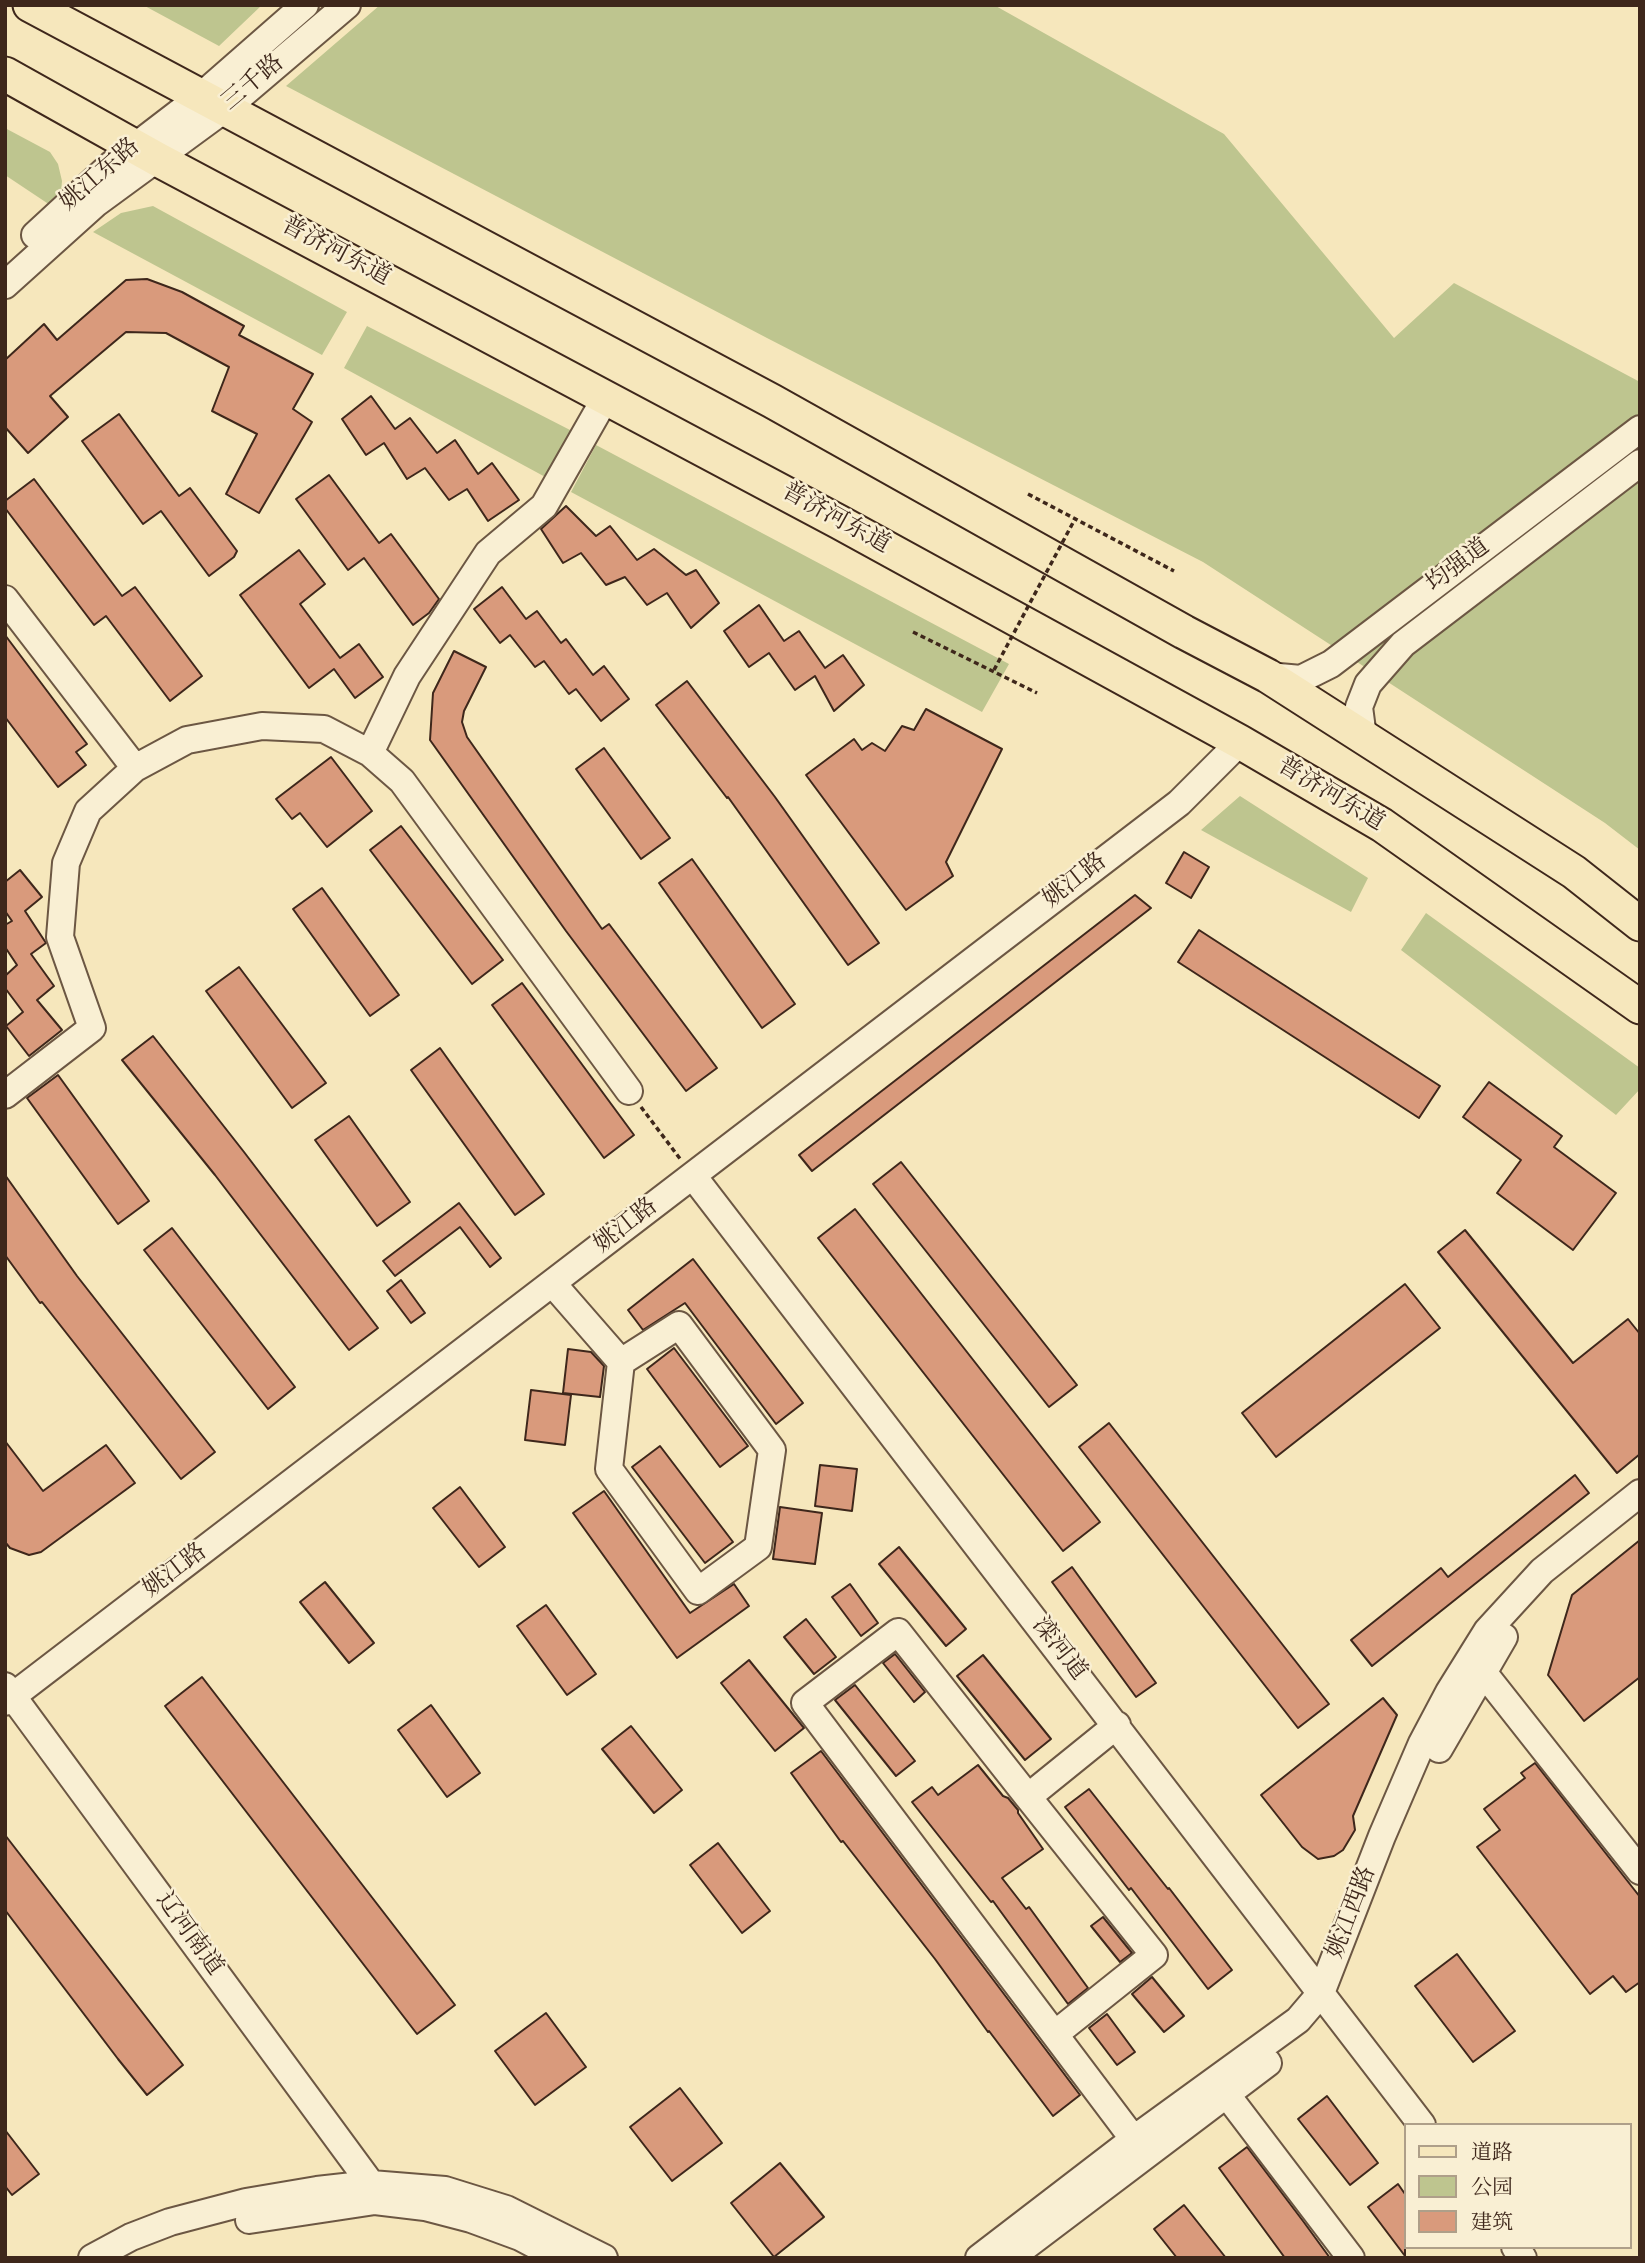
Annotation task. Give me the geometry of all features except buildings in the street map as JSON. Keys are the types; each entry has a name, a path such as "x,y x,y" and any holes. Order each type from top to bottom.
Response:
{"main road":[{"path":"30,5 772,401 1184,632 1268,676 1574,872 1640,924"},
{"name":"普济河东道","path":"5,74 146,153 839,522 1240,742 1382,825 1640,1007"}],"street":[{"name":"三千路","path":"214,102 305,5"},
{"name":"三千路","path":"214,102 347,5"},
{"name":"姚江东路","path":"5,285 95,204 146,153 214,102"},
{"name":"姚江东路","path":"5,263 88,184 146,153"},
{"path":"370,753 407,676 488,553 544,506 606,397"},
{"name":"均强道","path":"1268,676 1301,679 1332,664 1640,429"},
{"name":"均强道","path":"1363,737 1359,707 1368,684 1403,644 1640,463"},
{"path":"5,599 135,768"},
{"path":"5,1096 92,1028 60,937 66,863 89,811 135,768 187,740 262,726 324,729 370,753 402,781 629,1091"},
{"name":"姚江路","path":"8,1695 553,1284 1179,803 1240,742"},
{"name":"滦河道","path":"693,1176 1420,2123"},
{"path":"553,1284 621,1362 609,1469 698,1591 758,1547 772,1450 679,1325 621,1362"},
{"name":"姚江西路","path":"979,2258 1139,2147 1227,2095 1308,2032 1326,1999 1382,1836 1422,1743 1448,1692 1487,1631 1542,1571 1640,1493"},
{"name":"姚江西路","path":"1010,2258 1139,2147 1326,1999 1348,1973 1416,1796 1446,1734 1503,1638 1547,1590 1640,1516"},
{"path":"1055,2034 1154,1955 898,1632 805,1703 1139,2147"},
{"path":"1483,1672 1640,1871"},
{"name":"辽河南道","path":"8,1695 373,2192"},
{"path":"1028,1797 1116,1725"},
{"path":"1227,2095 1351,2258"},
{"path":"92,2258 131,2237 183,2218 246,2202 373,2192 445,2190 506,2209 604,2258"},
{"path":"128,2258 149,2246 195,2232 373,2192 471,2219 520,2237 560,2258"}],"path":[{"path":"1028,494 1174,571"},
{"path":"994,670 1075,519"},
{"path":"913,632 1037,693"},
{"path":"629,1091 693,1176"}],"green space":[{"path":"143,5 262,5 219,46"},
{"path":"380,5 994,5 1224,134 1394,338 1454,283 1640,382 1640,850 1605,823 1203,562 286,86"},
{"path":"5,128 50,152 58,164 62,181 61,192 50,205 5,175"},
{"path":"153,206 347,312 322,355 93,232 121,213"},
{"path":"367,326 572,431 549,479 344,368"},
{"path":"596,445 1009,664 982,712 571,492"},
{"path":"1240,796 1368,878 1351,912 1201,830"},
{"path":"1426,913 1640,1068 1640,1089 1616,1115 1401,950"}]}
